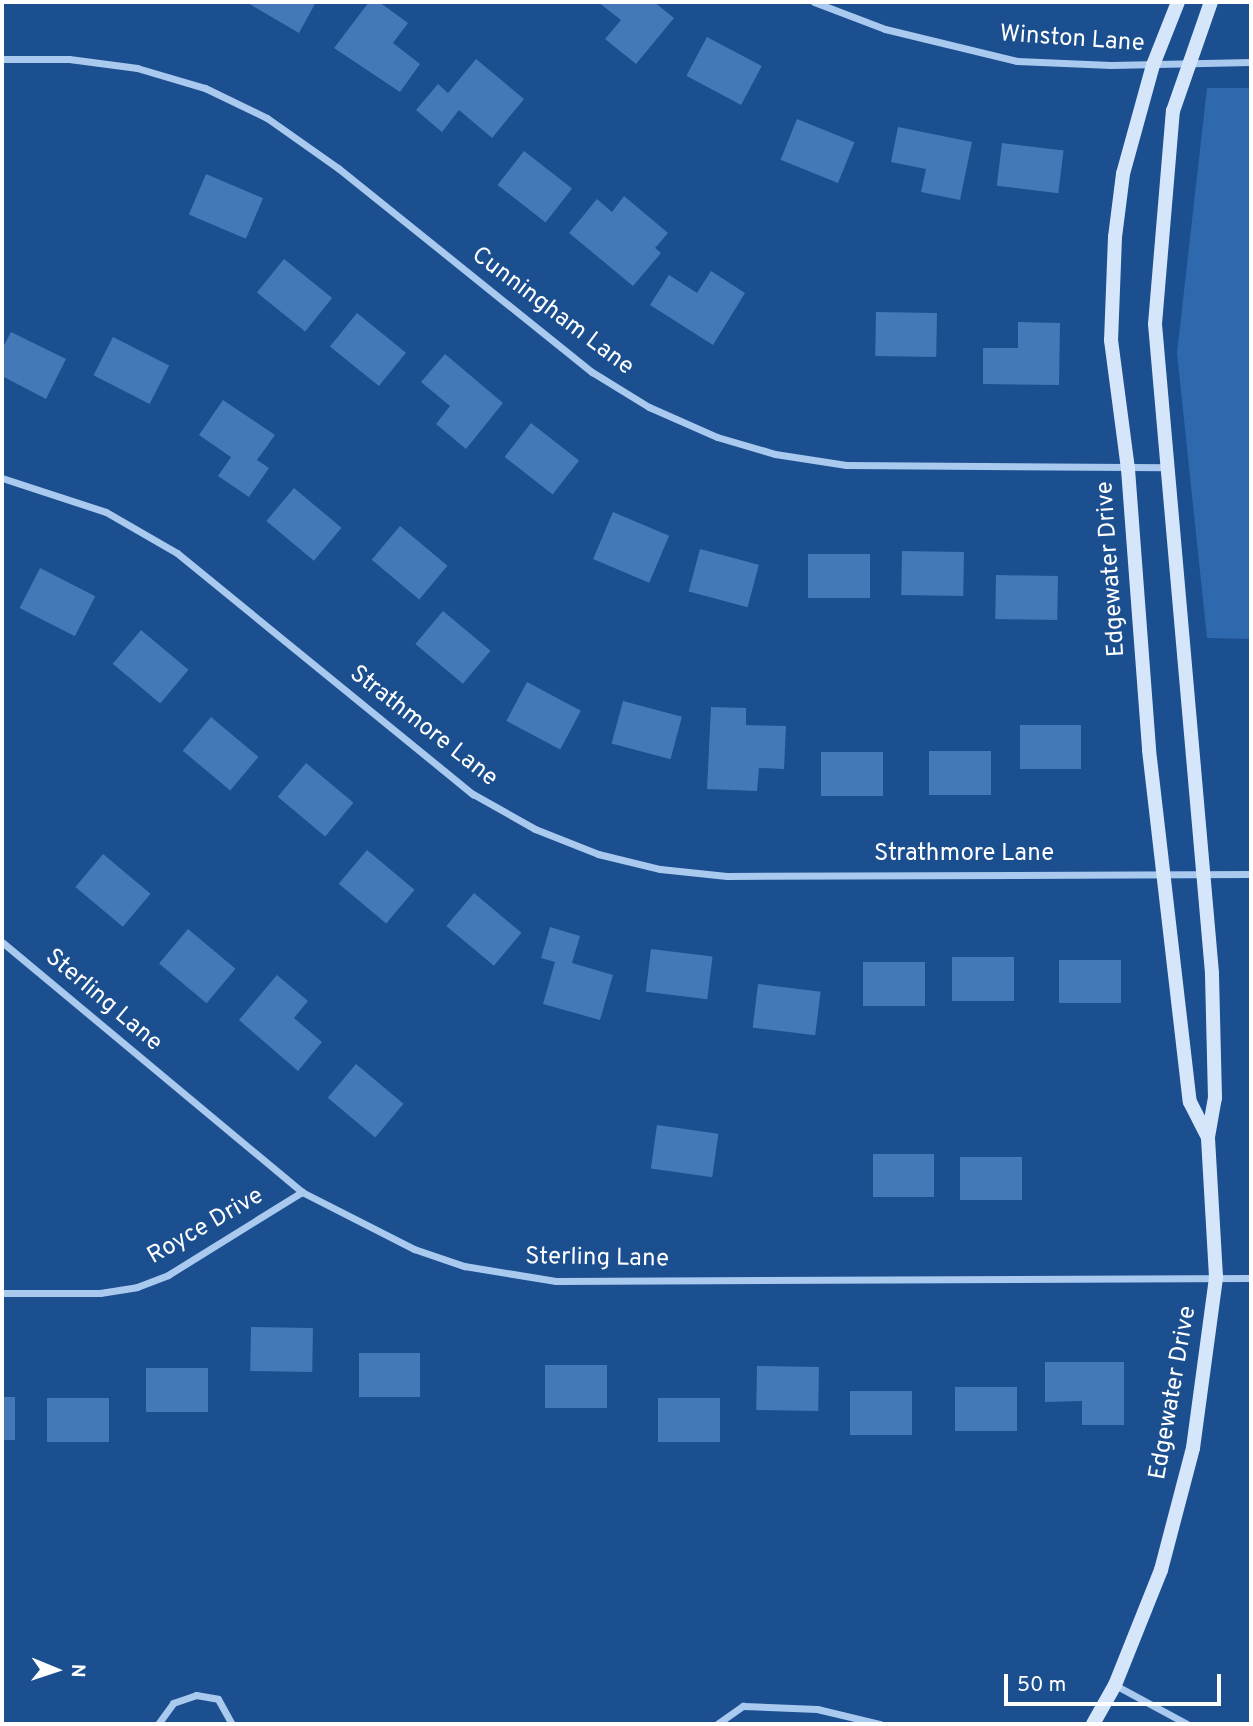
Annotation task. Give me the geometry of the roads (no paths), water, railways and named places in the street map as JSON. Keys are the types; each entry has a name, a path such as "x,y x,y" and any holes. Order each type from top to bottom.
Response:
{"street":[{"name":"Winston Lane","path":"814,2 885,29 1017,61 1153,65 1251,62"},
{"name":"Edgewater Drive","path":"1178,2 1153,65 1123,174 1115,237 1111,340 1128,469 1163,874 1190,1102 1208,1137"},
{"name":"Edgewater Drive","path":"1093,1724 1115,1685 1161,1570 1193,1448 1216,1277 1208,1137 1216,1098 1212,973 1155,324 1172,111 1211,2"},
{"name":"Cunningham Lane","path":"2,59 69,59 137,68 205,88 256,113 338,168 592,372 649,407 717,437 775,454 846,465 1128,469 1167,467"},
{"name":"Strathmore Lane","path":"2,478 106,512 177,553 473,794 535,829 598,853 660,869 727,876 1251,874"},
{"name":"Sterling Lane","path":"2,942 302,1192 414,1250 464,1266 556,1281 1251,1278"},
{"name":"Royce Drive","path":"2,1293 100,1293 137,1287 168,1275 302,1192"},
{"path":"1115,1685 1186,1724"},
{"path":"158,1724 173,1703 196,1695 218,1699 232,1724"},
{"path":"717,1724 743,1706 817,1709 880,1724"}]}
